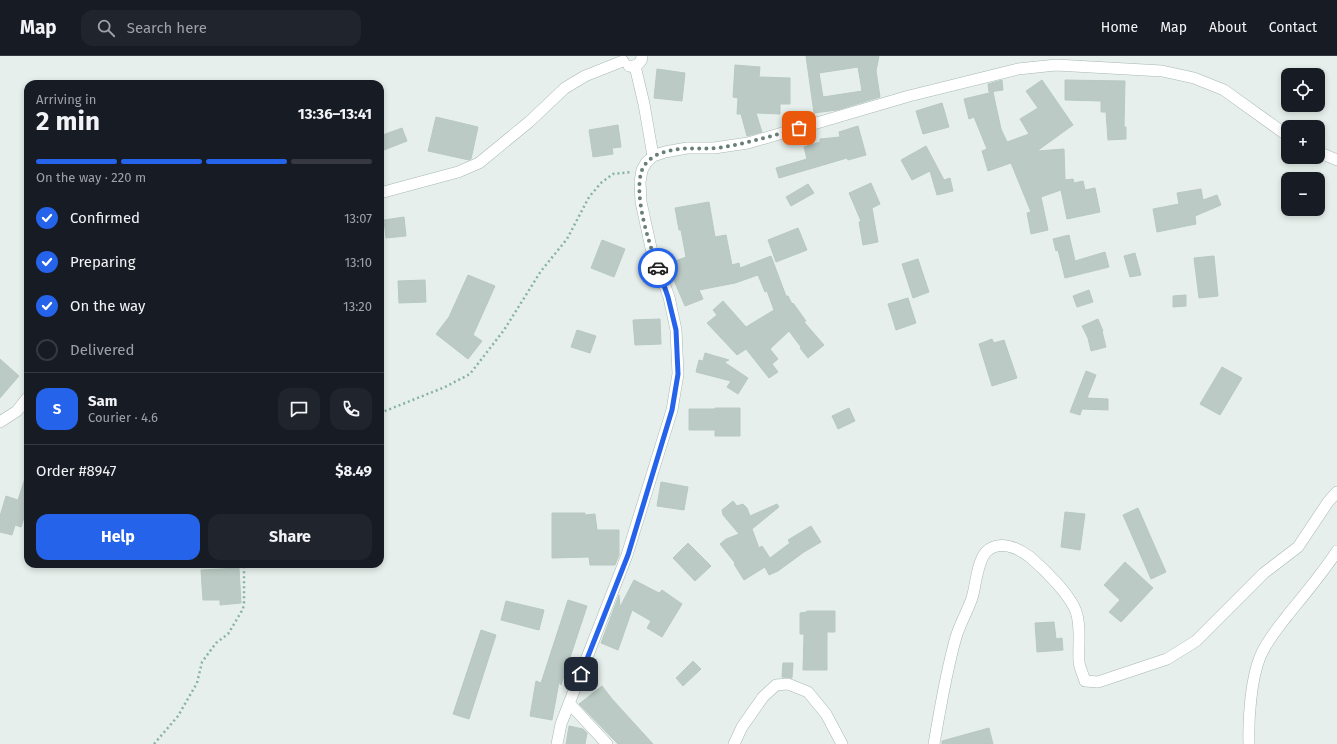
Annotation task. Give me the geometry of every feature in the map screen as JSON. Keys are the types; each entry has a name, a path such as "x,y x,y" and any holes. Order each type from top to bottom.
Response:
{"street":[{"path":"384,192 458,172 479,163 529,122 564,88 585,76 622,59 626,65 631,67 635,66 640,63 642,56"},
{"path":"557,744 561,724 628,555 672,410 678,374 676,330 668,297 651,248 641,202 641,175 646,163 653,156 687,148 714,148 748,143 909,96 1018,69 1056,65 1162,71 1194,78 1224,90 1281,131"},
{"path":"635,66 644,104 653,156"},
{"path":"1325,155 1337,160"},
{"path":"0,422 16,411 24,402"},
{"path":"934,744 941,703 956,636 972,599 981,563 987,552 996,546 1009,546 1025,553 1042,568 1070,600 1077,615 1080,642 1079,662 1085,681 1098,682 1167,659 1196,641 1264,573 1298,547 1328,502 1337,492"},
{"path":"1249,744 1254,678 1260,656 1271,637 1328,565 1337,551"},
{"path":"734,744 742,727 763,697 776,686 788,684 808,692 826,714 842,744"},
{"path":"569,703 607,744"}],"path":[{"path":"384,411 445,387 470,374 504,330 541,271 567,239 593,192 601,183 613,174 630,172 641,175"},
{"path":"154,744 178,716 197,683 202,662 216,643 228,634 243,610 244,568"}],"building":[{"path":"806,56 879,56 876,71 880,97 837,110 814,113","holes":["858,67 862,91 823,97 819,73"]},
{"path":"735,65 760,67 759,77 790,78 790,104 780,104 780,114 756,113 762,132 747,136 741,114 737,114 738,98 733,97"},
{"path":"657,69 685,73 682,101 654,98"},
{"path":"1002,80 1003,90 989,92 988,84"},
{"path":"1042,80 1073,125 1037,151 1064,149 1065,180 1073,179 1074,183 1083,181 1085,190 1095,188 1100,212 1067,219 1061,190 1041,197 1048,230 1031,234 1027,213 1031,212 1011,163 988,171 982,151 987,149 974,117 969,119 964,99 993,92 1001,129 1007,142 1029,134 1020,119 1038,108 1026,91"},
{"path":"1065,80 1125,81 1124,127 1126,127 1126,139 1108,140 1106,112 1101,112 1101,101 1065,100"},
{"path":"942,103 949,127 923,134 916,111"},
{"path":"436,117 478,127 471,159 469,160 428,151"},
{"path":"618,125 621,147 612,148 613,154 593,157 589,130"},
{"path":"858,126 866,155 848,160 847,158 779,178 776,168 807,159 804,147 820,142 820,139 840,137 839,132"},
{"path":"402,128 407,141 384,150 384,135"},
{"path":"926,146 944,180 950,178 953,191 937,195 930,171 912,180 901,160"},
{"path":"871,183 880,204 872,208 878,242 863,245 859,222 861,221 849,193"},
{"path":"808,184 814,193 791,206 786,197"},
{"path":"1201,189 1203,200 1217,195 1221,205 1195,216 1196,224 1157,232 1153,209 1179,204 1177,193"},
{"path":"709,202 715,237 726,235 732,265 739,263 740,268 771,256 786,296 788,296 792,304 793,303 806,321 804,322 824,345 808,358 789,331 770,349 778,359 772,364 778,372 769,378 746,349 737,355 707,323 717,315 713,310 723,301 746,327 774,310 767,291 765,292 758,275 735,283 699,290 703,299 685,306 667,264 686,257 675,208"},
{"path":"404,217 406,236 386,238 384,220"},
{"path":"798,228 807,250 776,262 768,240"},
{"path":"1069,235 1075,261 1105,252 1109,267 1065,278 1058,250 1056,251 1053,239"},
{"path":"602,240 625,249 614,277 591,268"},
{"path":"1135,253 1141,275 1130,277 1124,256"},
{"path":"1214,256 1218,296 1199,298 1194,258"},
{"path":"918,259 929,292 913,298 902,264"},
{"path":"468,275 495,286 473,335 482,341 468,359 436,334 449,317"},
{"path":"425,280 426,302 399,303 398,281"},
{"path":"1089,290 1093,302 1077,307 1073,296"},
{"path":"1186,295 1186,306 1173,307 1173,296"},
{"path":"908,298 916,323 896,330 888,304"},
{"path":"660,319 661,344 635,345 633,320"},
{"path":"1098,319 1103,331 1106,347 1091,351 1088,338 1082,326"},
{"path":"577,330 596,336 590,353 571,347"},
{"path":"992,339 994,343 1004,340 1017,378 992,386 979,344"},
{"path":"705,353 729,360 724,362 748,378 738,394 727,387 731,381 696,372 699,360 703,361"},
{"path":"0,359 19,376 0,398"},
{"path":"1222,367 1242,378 1220,415 1200,404"},
{"path":"1086,371 1096,375 1087,398 1108,399 1108,410 1082,409 1080,415 1070,412"},
{"path":"740,408 740,436 715,436 715,430 689,430 689,409"},
{"path":"849,408 855,421 838,429 832,416"},
{"path":"24,481 24,518 21,527 15,525 12,535 0,532 0,516 6,496 18,500"},
{"path":"661,482 688,487 684,510 657,506"},
{"path":"733,501 737,506 743,504 747,508 750,516 777,504 779,507 752,529 759,548 762,546 770,558 790,543 788,540 811,526 821,542 804,552 778,571 769,575 765,567 744,580 734,564 735,563 720,544 726,539 739,534 723,515 722,510"},
{"path":"1138,508 1166,572 1151,579 1123,515"},
{"path":"1065,512 1085,514 1080,550 1061,547"},
{"path":"552,513 585,513 585,515 595,514 597,530 619,530 619,555 615,565 590,565 589,557 552,558"},
{"path":"688,543 711,566 695,581 673,558"},
{"path":"1125,562 1153,588 1121,622 1109,612 1120,600 1104,585"},
{"path":"239,568 241,603 220,605 220,600 203,600 201,570"},
{"path":"634,580 659,593 662,590 682,604 662,637 647,628 651,621 632,610 618,650 601,643 619,595 620,607"},
{"path":"568,600 587,606 561,685 559,682 552,720 530,716 536,681 541,683"},
{"path":"506,601 544,610 539,630 501,620"},
{"path":"807,611 835,611 835,632 827,632 827,670 803,670 804,634 800,634 800,613"},
{"path":"1054,622 1056,639 1062,638 1063,650 1037,652 1035,623"},
{"path":"481,630 496,635 469,719 453,714"},
{"path":"693,661 701,669 683,686 676,678"},
{"path":"783,663 793,663 792,678 782,677"},
{"path":"602,686 653,744 618,744 579,704"},
{"path":"569,726 583,729 587,733 585,744 566,744"},
{"path":"989,728 993,744 942,744 942,741"}],"way so far":[{"path":"658,268 651,248 641,202 640,182 642,170 653,156 687,148 714,148 748,143 799,128"}],"route":[{"path":"581,674 628,555 672,410 678,374 676,330 668,297 658,268"}]}
